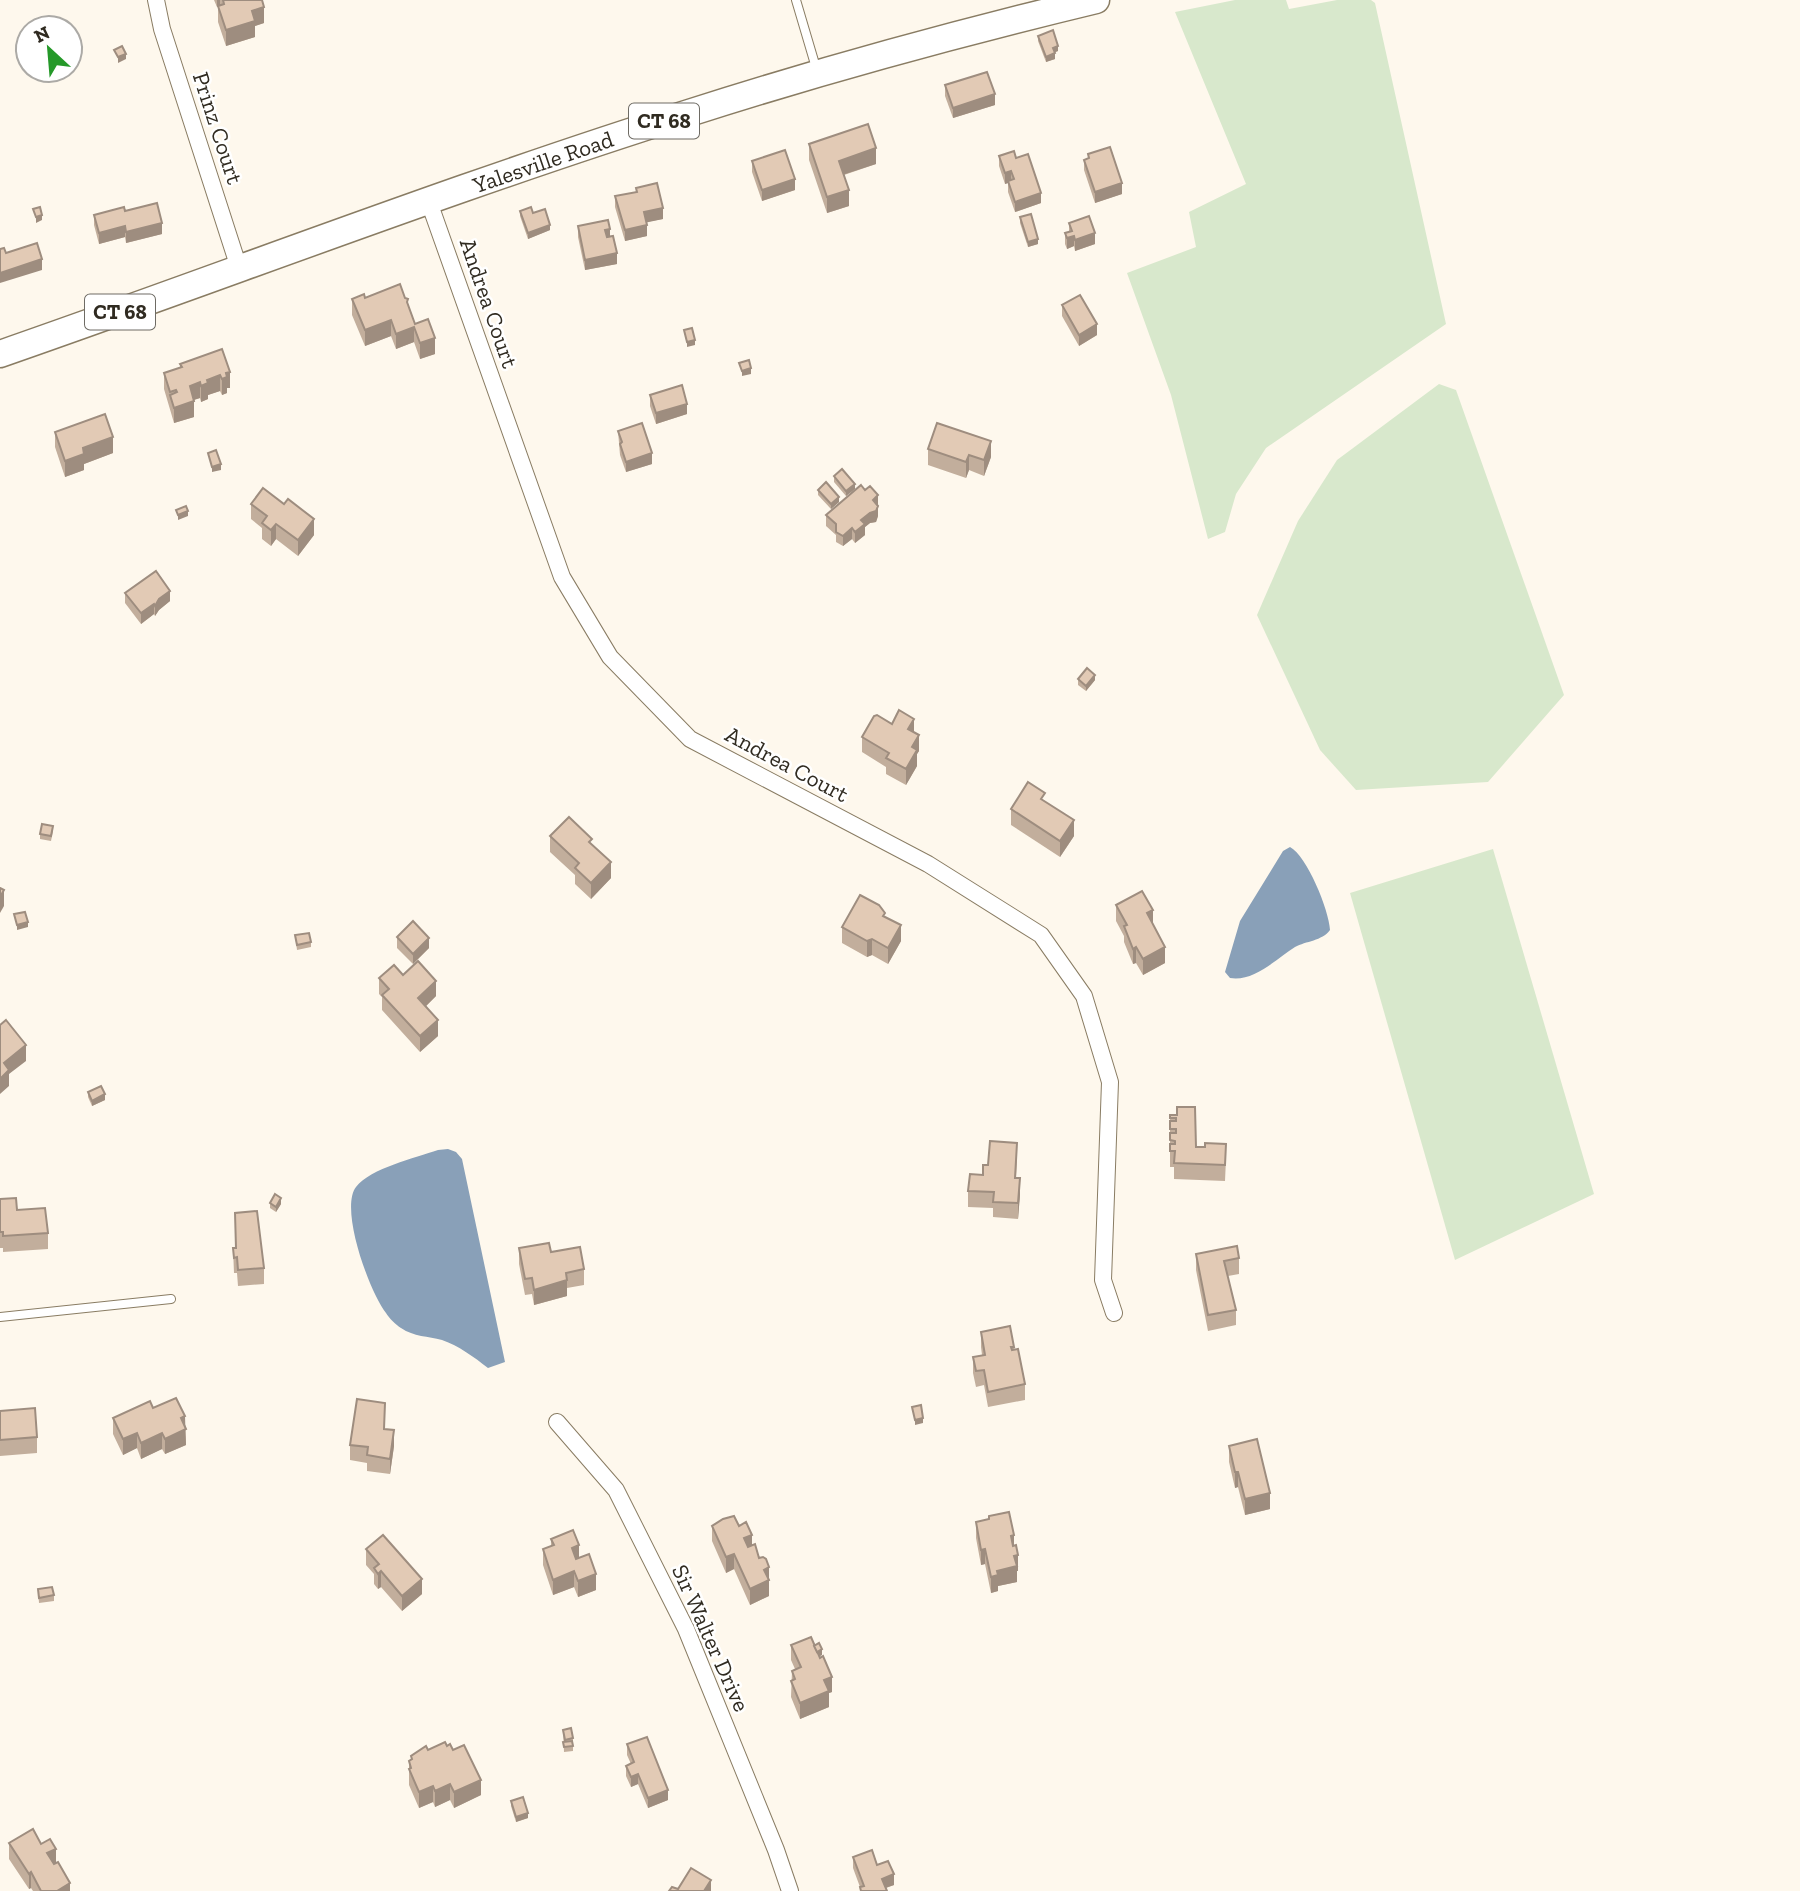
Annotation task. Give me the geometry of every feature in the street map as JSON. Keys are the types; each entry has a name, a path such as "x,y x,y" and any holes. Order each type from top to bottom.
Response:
{"main road":[{"name":"Yalesville Road","path":"0,354 239,268 688,113 942,38 1096,0"}],"street":[{"name":"Prinz Court","path":"156,0 162,29 239,268"},
{"name":"Andrea Court","path":"429,202 562,577 610,657 690,739 928,864 1041,935 1084,996 1110,1082 1103,1280 1114,1313"},
{"name":"Sir Walter Drive","path":"557,1422 615,1490 686,1629 776,1850 790,1891"}],"lane":[{"path":"796,0 818,73"},
{"path":"0,1317 171,1299"}],"green space":[{"path":"1235,0 1286,0 1289,9 1337,0 1371,0 1375,3 1446,324 1266,448 1236,494 1225,532 1208,539 1171,395 1127,273 1196,247 1189,212 1246,184 1175,12"},
{"path":"1439,384 1456,390 1564,695 1488,782 1356,790 1320,750 1257,615 1298,521 1337,460"},
{"path":"1493,849 1594,1194 1455,1260 1350,893"}],"water":[{"path":"1290,847 1297,852 1316,884 1330,930 1318,939 1295,947 1248,977 1230,978 1225,972 1240,921 1283,851"},
{"path":"448,1149 456,1152 462,1159 505,1362 488,1368 454,1345 401,1328 387,1315 372,1288 354,1231 352,1198 356,1187 363,1180 394,1164"}],"building":[{"path":"223,0 262,0 264,7 252,11 255,21 226,30 218,6 224,4"},
{"path":"1053,30 1058,46 1053,48 1055,53 1046,57 1038,36"},
{"path":"122,46 126,54 118,57 114,50"},
{"path":"987,72 995,94 953,108 945,85"},
{"path":"868,124 876,148 839,161 849,190 827,197 809,144"},
{"path":"1110,147 1122,183 1095,192 1084,160 1089,158 1088,154"},
{"path":"785,150 795,179 762,190 752,161"},
{"path":"1014,151 1016,158 1028,154 1041,193 1015,202 1008,181 1014,179 1011,171 1005,173 999,156"},
{"path":"657,183 663,208 644,212 647,225 625,230 615,196 637,192 636,188"},
{"path":"157,203 162,223 126,232 125,226 99,233 94,215 124,207 125,211"},
{"path":"40,207 42,215 36,217 33,209"},
{"path":"531,207 533,213 545,209 550,225 528,233 520,211"},
{"path":"1031,214 1038,239 1028,242 1020,217"},
{"path":"1089,216 1095,233 1075,240 1074,236 1067,238 1065,233 1072,231 1069,223"},
{"path":"608,220 610,229 605,230 607,237 613,236 617,253 585,260 578,226"},
{"path":"37,243 42,259 0,273 0,249 4,248 6,253"},
{"path":"400,284 405,298 408,299 415,324 428,319 435,338 420,343 414,327 396,334 391,320 365,330 352,299 364,294 365,298"},
{"path":"1080,295 1097,324 1079,335 1062,305"},
{"path":"692,328 695,340 687,342 684,330"},
{"path":"222,349 230,372 226,373 227,377 222,379 220,375 207,380 208,383 201,386 200,382 190,386 194,401 174,408 170,395 177,392 170,392 164,373 182,367 180,364"},
{"path":"749,360 751,368 742,371 739,363"},
{"path":"682,385 687,404 656,413 650,395"},
{"path":"105,414 113,437 83,448 84,454 65,461 55,432"},
{"path":"642,423 652,453 626,462 618,431"},
{"path":"937,423 991,441 984,460 969,455 966,462 928,449"},
{"path":"216,450 221,464 212,467 208,453"},
{"path":"842,469 855,484 846,491 834,476"},
{"path":"826,482 839,497 831,504 818,490"},
{"path":"861,485 865,490 870,486 878,495 873,500 878,506 876,511 861,520 865,524 855,532 852,528 843,536 836,532 836,524 826,515"},
{"path":"263,488 284,504 288,499 314,519 298,540 276,524 271,530 262,523 267,516 251,504"},
{"path":"186,506 188,511 178,515 176,510"},
{"path":"156,571 170,591 159,599 155,606 154,604 141,613 125,593"},
{"path":"1087,668 1095,675 1086,686 1078,679"},
{"path":"899,710 914,719 908,729 919,735 912,747 917,750 906,769 886,758 889,753 862,737 874,716 877,715 892,724"},
{"path":"1028,782 1045,793 1041,799 1074,820 1060,841 1011,809"},
{"path":"569,817 592,839 589,842 611,862 591,883 575,868 579,863 550,836"},
{"path":"42,824 53,826 51,836 40,834"},
{"path":"1142,891 1153,910 1147,913 1165,947 1143,959 1136,947 1133,949 1124,926 1127,925 1116,905"},
{"path":"860,895 879,905 885,913 883,916 901,925 888,948 872,939 867,941 842,927"},
{"path":"25,912 28,922 17,925 14,914"},
{"path":"413,921 429,938 413,954 397,937"},
{"path":"309,933 311,942 297,945 295,935"},
{"path":"418,961 436,981 418,998 438,1020 420,1036 382,995 389,989 379,978 394,965 403,975"},
{"path":"6,1020 26,1045 4,1063 9,1070 0,1079 0,1025"},
{"path":"101,1086 105,1094 92,1101 88,1092"},
{"path":"1177,1107 1195,1107 1196,1147 1205,1147 1205,1143 1226,1144 1225,1165 1174,1163 1175,1151 1170,1151 1170,1144 1175,1144 1175,1141 1170,1140 1170,1133 1176,1133 1176,1129 1170,1129 1170,1121 1176,1121 1176,1118 1170,1118 1170,1115 1177,1115"},
{"path":"990,1141 1017,1143 1015,1178 1020,1178 1018,1203 993,1202 994,1192 968,1191 970,1174 983,1175 983,1165 988,1165"},
{"path":"275,1194 281,1198 276,1207 270,1203"},
{"path":"16,1198 17,1210 45,1208 48,1233 3,1236 3,1232 0,1232 0,1199"},
{"path":"257,1211 264,1268 238,1270 233,1248 236,1248 235,1213"},
{"path":"549,1243 551,1252 580,1247 584,1269 566,1273 567,1280 534,1290 532,1278 525,1279 519,1248"},
{"path":"1237,1246 1239,1258 1224,1261 1236,1310 1208,1315 1196,1254"},
{"path":"1010,1326 1014,1347 1011,1347 1012,1350 1018,1349 1025,1384 988,1392 984,1370 976,1371 973,1357 985,1355 981,1332"},
{"path":"176,1398 185,1416 181,1418 186,1429 165,1439 162,1433 141,1443 137,1433 123,1439 113,1418 150,1401 153,1408"},
{"path":"357,1399 385,1403 384,1429 394,1430 390,1459 367,1455 368,1447 350,1445"},
{"path":"921,1405 923,1418 915,1420 912,1407"},
{"path":"35,1408 37,1437 0,1440 0,1411"},
{"path":"1257,1439 1270,1493 1245,1499 1229,1446"},
{"path":"1009,1512 1014,1535 1011,1536 1013,1546 1016,1545 1018,1555 1014,1556 1017,1566 997,1571 998,1575 991,1577 985,1549 981,1550 976,1522"},
{"path":"734,1516 739,1526 746,1522 752,1535 744,1538 748,1547 755,1544 759,1558 766,1559 769,1567 764,1570 769,1580 750,1589 734,1554 726,1557 712,1526"},
{"path":"573,1530 579,1545 572,1548 576,1559 589,1554 596,1574 578,1581 574,1571 553,1580 543,1549 554,1545 551,1539"},
{"path":"383,1535 422,1579 402,1596 381,1571 378,1574 374,1568 379,1564 366,1549"},
{"path":"52,1587 54,1595 39,1598 38,1589"},
{"path":"811,1637 832,1677 824,1680 829,1691 800,1703 791,1681 795,1679 792,1671 801,1667 791,1645"},
{"path":"819,1643 822,1649 817,1652 814,1646"},
{"path":"571,1728 573,1738 565,1740 563,1730"},
{"path":"647,1737 668,1790 648,1798 638,1774 631,1777 626,1766 634,1762 627,1744"},
{"path":"572,1741 573,1746 564,1747 563,1742"},
{"path":"445,1742 447,1746 450,1744 453,1750 464,1745 481,1780 454,1792 450,1784 435,1791 433,1786 419,1792 409,1769 411,1756 426,1746 428,1750"},
{"path":"523,1797 528,1813 516,1817 511,1801"},
{"path":"33,1829 41,1844 50,1839 56,1849 47,1853 54,1864 58,1862 70,1883 57,1891 41,1891 31,1872 29,1874 9,1843"},
{"path":"872,1850 877,1865 888,1861 894,1874 882,1879 887,1891 861,1891 860,1887 864,1886 853,1857"},
{"path":"691,1868 711,1880 704,1891 669,1891 672,1887 678,1889"}]}
